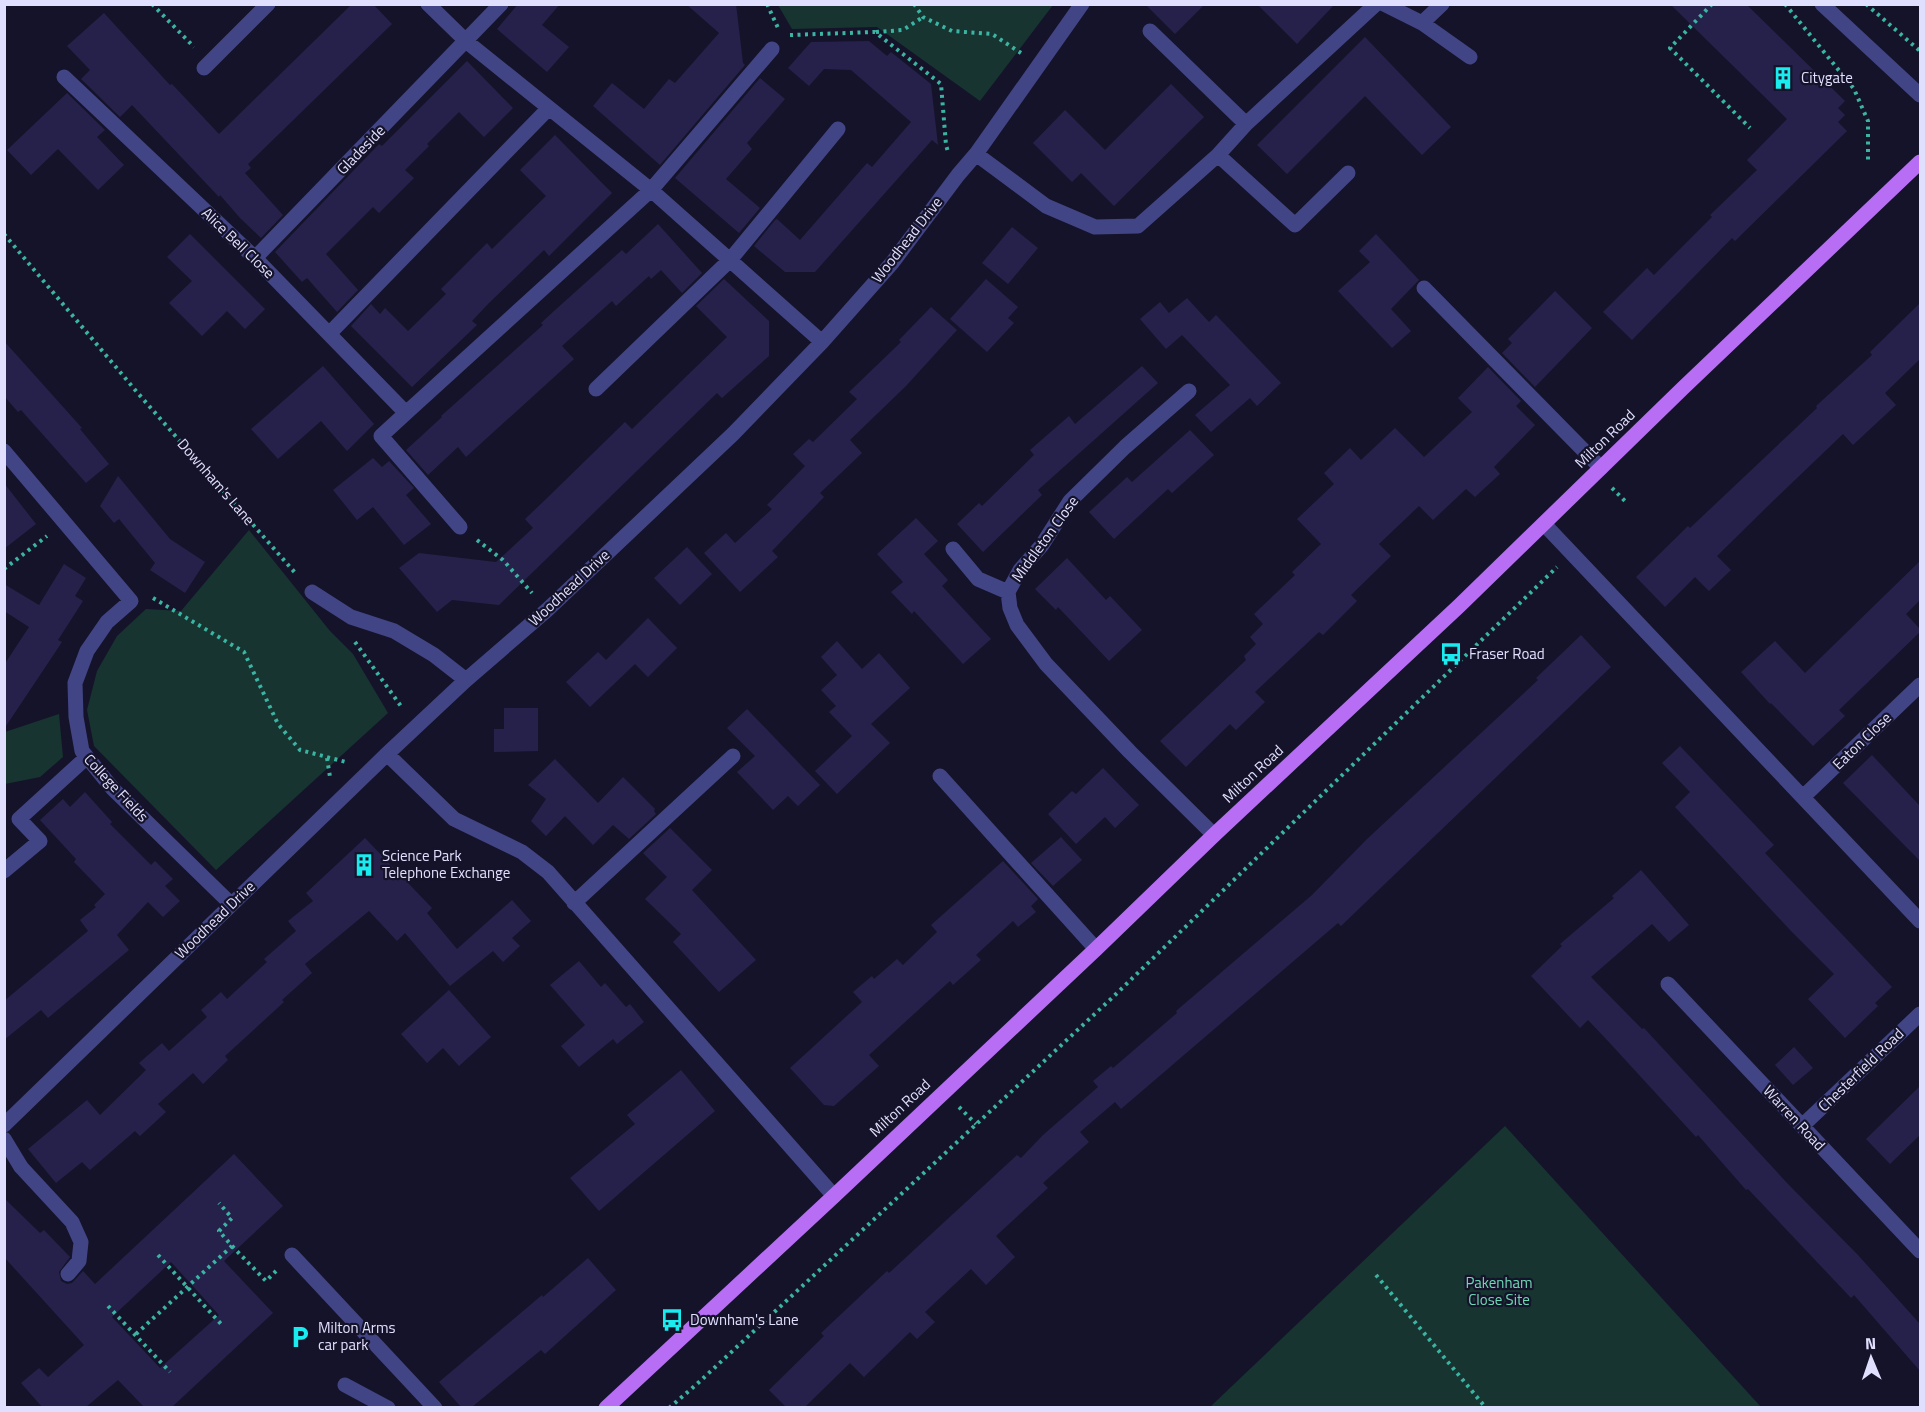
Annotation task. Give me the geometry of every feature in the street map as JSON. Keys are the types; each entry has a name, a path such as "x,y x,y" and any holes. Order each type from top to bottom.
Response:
{"main road":[{"name":"Milton Road","path":"606,1407 834,1196 1459,606 1920,162"}],"street":[{"path":"207,65 268,4"},
{"path":"428,4 467,42 651,190 822,342"},
{"name":"Gladeside","path":"255,258 467,42 501,4"},
{"name":"Woodhead Drive","path":"4,1125 372,768 466,680 547,610 733,434 822,342 892,263 976,154 1082,4"},
{"path":"976,154 1046,206 1095,227 1138,226 1218,155 1246,123 1376,4"},
{"path":"1384,4 1422,23 1470,57"},
{"path":"1422,23 1442,4"},
{"path":"1822,4 1920,95"},
{"path":"1150,31 1246,123"},
{"path":"460,526 381,436 651,190 772,49"},
{"name":"Alice Bell Close","path":"64,77 255,258 406,413"},
{"path":"329,334 549,108"},
{"path":"596,389 730,260 838,129"},
{"path":"1218,155 1295,225 1348,172"},
{"path":"1424,288 1601,468"},
{"name":"Middleton Close","path":"1189,392 1125,447 1070,501 1042,544 1020,570 1008,592 1010,608 1017,625 1046,664 1214,835"},
{"path":"4,451 131,601"},
{"path":"1544,524 1920,921"},
{"path":"953,549 978,579 1008,592"},
{"path":"312,592 351,617 394,631 434,655 466,680"},
{"name":"College Fields","path":"131,601 107,622 87,651 75,682 75,717 82,751 113,789 231,904"},
{"name":"Eaton Close","path":"1803,797 1920,685"},
{"path":"387,754 454,819 522,852 548,872 834,1196"},
{"path":"574,903 733,756"},
{"path":"4,871 40,841 19,819 87,757"},
{"path":"939,776 1096,949"},
{"name":"Warren Road","path":"1668,984 1920,1251"},
{"name":"Chesterfield Road","path":"1802,1126 1920,1014"},
{"path":"4,1139 21,1167 72,1222 81,1242 79,1261 68,1274"},
{"path":"292,1255 435,1407"},
{"path":"345,1385 388,1407"}],"path":[{"path":"152,4 207,65"},
{"path":"767,4 782,36 903,30 923,17"},
{"path":"914,4 923,17 951,31 992,34 1040,65"},
{"path":"1712,4 1670,48 1750,128"},
{"path":"1785,4 1854,90 1868,122 1868,160"},
{"path":"1866,4 1920,51"},
{"path":"875,32 941,84 946,145 958,175"},
{"name":"Downham's Lane","path":"4,234 136,391 312,592"},
{"path":"4,569 65,523"},
{"path":"460,526 503,560 547,610"},
{"path":"669,1407 697,1384 1113,997 1572,552"},
{"path":"131,601 154,598 244,652 278,724 300,750 372,768"},
{"path":"352,638 416,727"},
{"path":"219,1203 232,1218 219,1231 266,1281 292,1255"},
{"path":"136,1334 232,1246"},
{"path":"158,1255 221,1324"},
{"path":"1376,1275 1486,1407"},
{"path":"108,1306 170,1372"}],"green space":[{"path":"778,5 1053,5 980,101 877,27 792,29"},
{"path":"249,530 330,631 353,654 388,713 216,870 94,746 87,710 97,671 117,636 146,609 181,611"},
{"path":"59,714 63,757 40,777 5,784 5,732"},
{"name":"Pakenham Close Site","path":"1505,1126 1761,1407 1210,1407"}],"building":[{"path":"352,4 373,4 392,24 248,164 251,168 245,173 283,215 261,238 132,105 120,117 81,79 90,70 67,46 104,13 219,134"},
{"path":"518,4 560,4 542,25 569,47 547,72 497,29"},
{"path":"686,4 736,4 745,65 660,165 593,106 612,83 644,109 669,79 675,83 719,33"},
{"path":"1145,4 1205,4 1175,34"},
{"path":"1257,4 1335,4 1297,44"},
{"name":"Citygate","path":"1670,4 1746,4 1845,101 1838,108 1845,115 1838,122 1847,131 1735,241 1732,238 1632,340 1603,312 1647,268 1654,275 1712,217 1710,215 1757,170 1747,160 1787,119"},
{"path":"1365,37 1451,127 1422,155 1365,96 1287,174 1257,145"},
{"path":"869,41 887,56 891,52 931,84 938,145 932,140 815,272 785,272 754,246 775,220 777,219 800,240 867,163 872,167 911,122 851,70 824,69 809,86 788,68 811,42"},
{"path":"467,61 513,108 484,137 459,112 405,170 414,178 379,213 373,207 326,254 358,290 337,312 307,278 302,282 275,252 379,144 382,146"},
{"path":"760,78 785,99 747,143 752,149 726,179 760,208 739,233 675,178"},
{"path":"1171,84 1204,117 1114,206 1081,173 1072,182 1033,143 1065,110 1105,150"},
{"path":"67,93 105,130 97,137 124,165 98,190 58,149 31,175 7,150"},
{"path":"555,135 612,193 549,256 544,250 488,304 472,321 477,325 412,387 351,326 371,304 380,314 385,308 408,331 446,294 441,289 487,243 492,249 546,196 520,170"},
{"path":"658,224 702,273 682,293 661,270 651,279 649,276 616,306 612,301 562,346 574,359 466,457 458,447 428,475 406,450 622,250 626,254"},
{"path":"1012,227 1038,248 1008,284 982,263"},
{"path":"190,234 265,309 245,329 227,311 202,336 169,303 192,281 167,257"},
{"path":"1376,234 1419,280 1391,309 1411,331 1392,348 1338,291 1370,262 1359,251"},
{"path":"724,279 769,321 769,356 722,398 717,393 499,605 452,600 437,612 399,568 419,553 496,562 533,528 525,519 625,422 632,429 727,337 696,306"},
{"path":"986,279 1018,307 1008,318 1014,323 987,352 950,319"},
{"path":"1555,291 1592,328 1535,387 1502,353 1512,343 1508,339"},
{"path":"1187,298 1209,322 1216,315 1281,383 1257,406 1250,398 1211,432 1195,415 1230,385 1182,335 1166,349 1140,319 1160,302 1169,313"},
{"path":"1920,303 1920,359 1885,393 1896,405 1853,445 1843,434 1717,556 1731,570 1709,591 1695,577 1665,607 1636,577 1872,355 1870,352"},
{"path":"931,307 957,330 906,386 850,440 862,453 820,493 824,497 772,551 778,557 740,592 704,553 726,533 735,543 772,509 767,505 805,466 793,454 809,439 813,442 857,399 849,392 901,342 899,340"},
{"path":"4,341 82,428 80,429 109,464 86,483 21,410 18,412 4,396"},
{"path":"323,366 374,424 347,451 321,421 278,459 251,429"},
{"path":"1142,366 1158,383 1038,490 1042,495 983,552 957,524 979,503 982,506 1034,455 1030,450 1069,416 1075,424"},
{"path":"1488,367 1521,401 1516,406 1535,425 1494,467 1500,474 1475,497 1466,489 1433,520 1419,506 1379,544 1391,556 1351,595 1357,601 1323,635 1319,632 1255,692 1265,702 1236,730 1230,724 1186,767 1160,741 1246,660 1244,656 1256,644 1250,637 1263,624 1254,614 1295,575 1292,572 1321,544 1297,519 1334,484 1324,473 1350,448 1361,460 1395,428 1424,457 1472,412 1458,398"},
{"path":"1190,430 1214,455 1172,493 1168,489 1114,539 1089,512 1127,477 1132,482"},
{"path":"373,458 382,467 389,461 414,488 406,495 431,524 404,545 373,507 357,520 333,490"},
{"path":"118,476 170,539 205,562 185,593 150,570 155,563 119,519 114,523 100,506"},
{"path":"4,483 36,524 4,549"},
{"path":"916,518 938,541 924,554 948,580 942,586 991,639 963,664 914,611 912,614 891,592 903,582 877,554"},
{"path":"687,547 712,574 680,605 654,578"},
{"path":"1067,558 1106,600 1110,596 1142,630 1109,661 1058,607 1056,610 1035,589"},
{"path":"1920,561 1920,600 1906,614 1920,629 1920,632 1839,710 1845,716 1813,746 1741,672 1775,641 1805,673"},
{"path":"64,564 86,578 75,596 83,601 58,640 62,642 4,729 4,665 29,627 4,611 4,584 39,605"},
{"path":"648,618 677,648 648,677 635,664 590,707 566,682 598,652 606,660"},
{"path":"1581,635 1611,667 1341,926 1338,923 1121,1109 1115,1102 1080,1132 1089,1142 1043,1183 1048,1188 996,1236 1015,1257 986,1285 971,1269 925,1312 935,1322 917,1339 910,1332 864,1377 850,1363 805,1407 786,1407 769,1390 824,1336 821,1333 887,1271 889,1273 1017,1155 1021,1158 1043,1135 1098,1087 1093,1081 1111,1066 1113,1068 1312,895 1367,839 1538,680 1536,678"},
{"path":"837,641 862,669 879,653 910,688 871,724 890,743 837,794 815,771 852,736 829,712 836,706 821,690 837,675 821,657"},
{"path":"504,708 538,708 538,751 494,752 494,729 504,729"},
{"path":"747,709 820,785 798,806 788,796 773,810 737,772 755,756 727,728"},
{"path":"1680,746 1774,845 1765,853 1892,987 1875,1003 1878,1006 1845,1038 1808,999 1834,974 1675,807 1690,792 1662,763"},
{"path":"1872,755 1920,806 1920,861 1843,783"},
{"path":"555,759 598,803 623,777 655,809 656,814 629,839 613,825 593,845 565,816 546,836 531,821 546,799 528,785"},
{"path":"1103,768 1139,805 1115,828 1105,817 1076,844 1048,814 1072,791 1076,794"},
{"path":"85,792 112,822 110,824 151,865 155,861 173,879 165,886 180,901 163,917 148,902 117,935 129,950 48,1018 41,1010 4,1040 4,1001 88,931 80,920 96,907 94,905 105,894 74,862 76,859 40,820 63,799 70,807"},
{"path":"670,828 712,870 692,890 756,960 719,992 673,942 681,934 645,899 667,877 643,853"},
{"path":"1061,837 1082,860 1053,886 1031,863"},
{"path":"365,838 432,908 427,913 457,949 512,900 531,921 512,938 520,946 503,962 493,951 450,986 405,933 397,941 369,911 305,964 312,973 225,1056 228,1060 203,1084 193,1073 158,1104 166,1112 140,1136 135,1131 90,1170 82,1162 56,1183 28,1149 87,1100 100,1115 146,1070 139,1063 162,1043 169,1051 207,1017 201,1010 221,992 227,999 267,962 264,959 296,931 288,921 313,901 306,893"},
{"path":"1003,861 1038,899 1031,906 1036,912 1018,927 1013,921 976,955 981,960 953,985 950,981 869,1055 879,1066 834,1106 824,1105 790,1068 862,1002 853,992 872,976 874,979 897,959 903,965 937,932 931,925"},
{"path":"1641,870 1689,925 1669,942 1652,924 1591,977 1642,1029 1644,1028 1920,1324 1920,1371 1854,1295 1851,1298 1748,1189 1746,1190 1698,1135 1696,1137 1588,1020 1580,1028 1531,976 1562,946 1560,944 1614,898 1612,896"},
{"path":"579,961 601,987 605,983 626,1007 630,1004 644,1022 617,1044 613,1039 579,1067 561,1046 585,1025 550,985"},
{"path":"449,990 491,1037 459,1066 443,1048 427,1063 401,1034"},
{"path":"1794,1047 1813,1068 1793,1085 1775,1065"},
{"path":"681,1070 715,1111 599,1211 570,1178 635,1124 627,1115"},
{"path":"1920,1086 1920,1135 1890,1164 1866,1139"},
{"path":"234,1154 283,1206 224,1261 273,1313 172,1407 144,1407 118,1380 86,1407 42,1407 21,1383 39,1368 48,1377 84,1345 4,1257 4,1198 40,1233 44,1230 70,1257 59,1272 61,1281 67,1284 72,1283 83,1271 95,1284","holes":["171,1262 219,1315 160,1368 112,1317"]},
{"path":"588,1258 616,1290 545,1354 541,1350 472,1407 461,1407 439,1382"}],"place":[{"name":"Citygate","path":"1783,78"},
{"name":"Fraser Road","path":"1451,654"},
{"name":"Science Park Telephone Exchange","path":"364,865"},
{"name":"Downham's Lane","path":"672,1320"},
{"name":"Milton Arms car park","path":"300,1337"}]}
